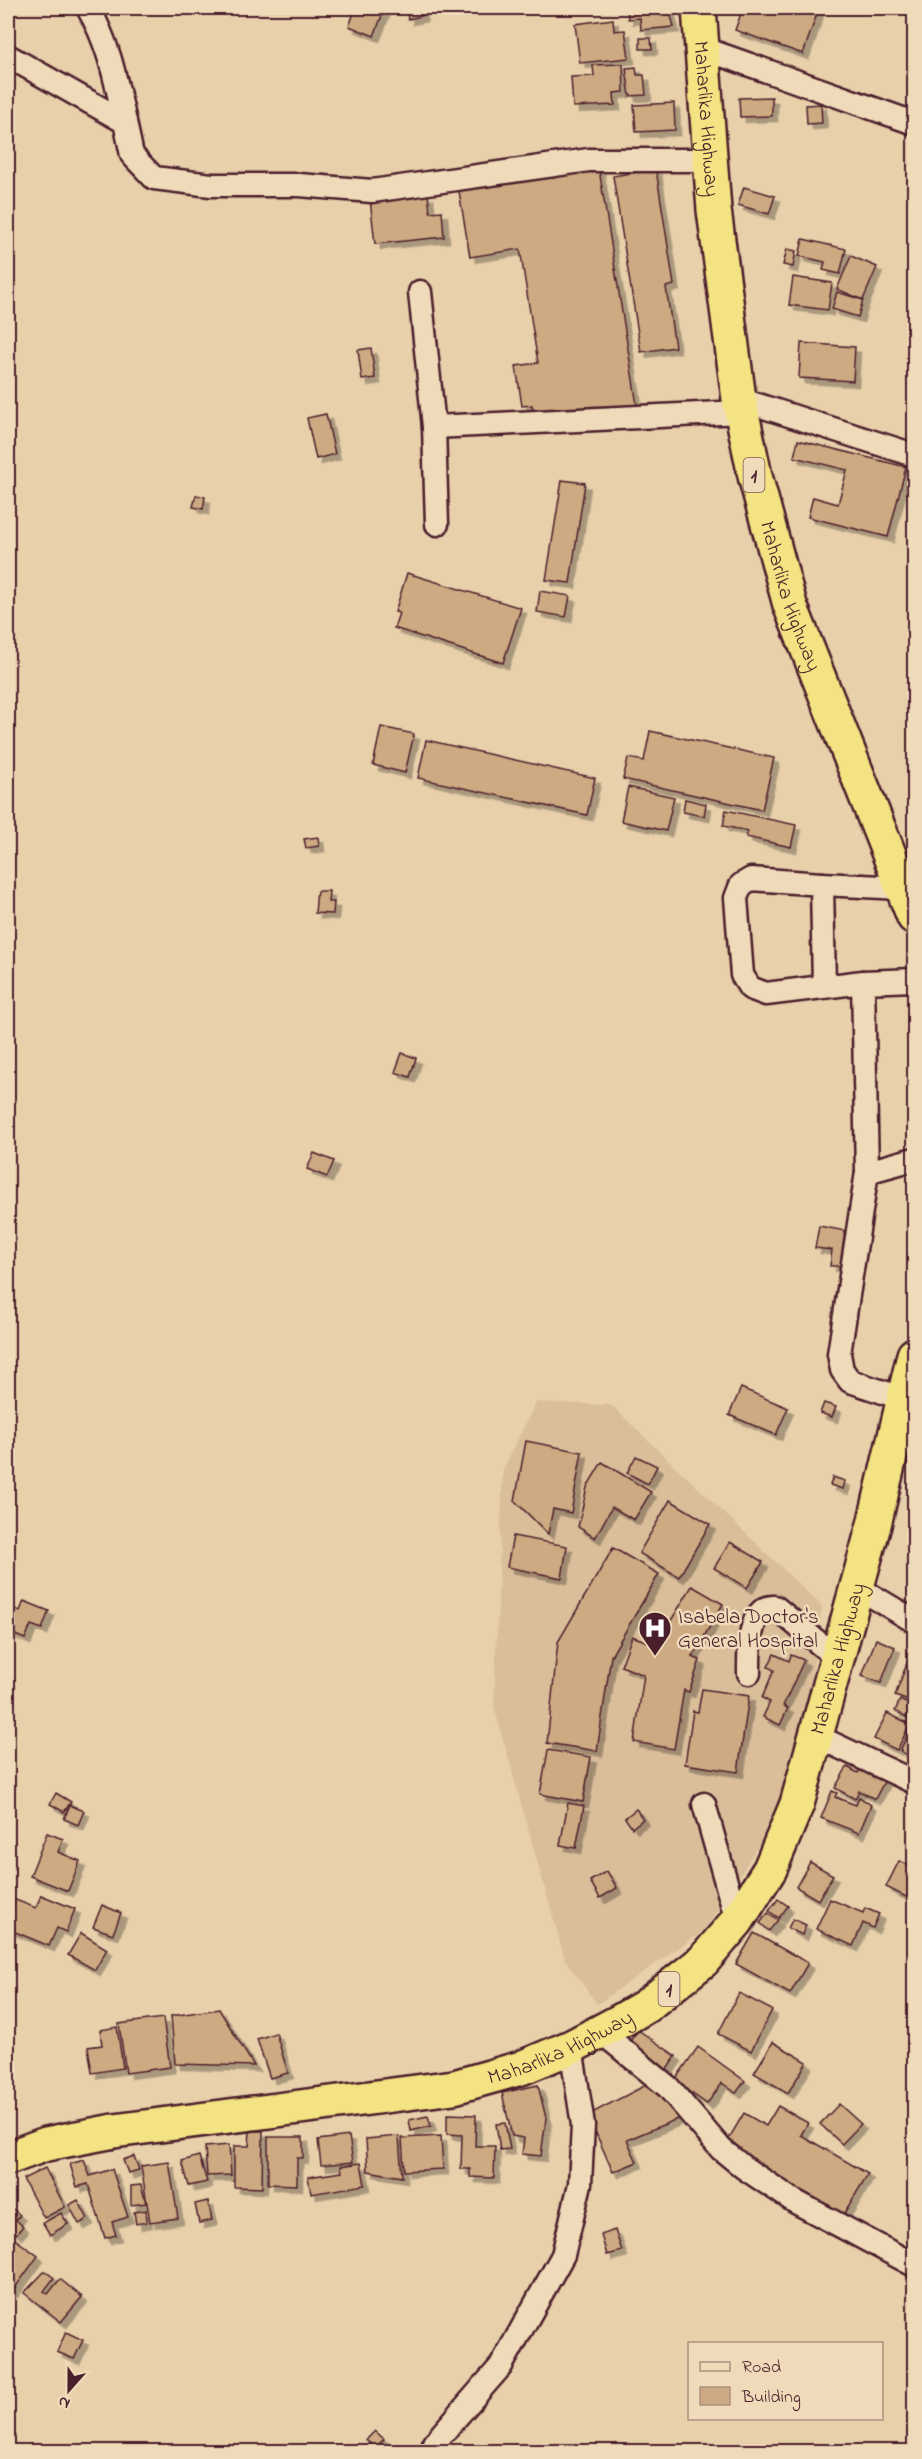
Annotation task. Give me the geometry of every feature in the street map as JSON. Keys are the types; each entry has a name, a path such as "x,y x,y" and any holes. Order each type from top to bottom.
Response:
{"highway":[{"name":"Maharlika Highway","path":"699,8 710,160 740,406 755,476 790,605 908,902"},
{"name":"Maharlika Highway","path":"8,2158 46,2144 114,2130 454,2087 521,2068 571,2047 646,2006 703,1961 737,1922 770,1869 797,1804 857,1587 915,1355"}],"street":[{"path":"88,8 99,25 112,63 132,155 154,178 211,184 299,185 372,191 589,160 710,160"},
{"path":"702,48 913,116"},
{"path":"8,56 125,122"},
{"path":"420,292 434,427 437,524"},
{"path":"434,427 740,406 915,455"},
{"path":"908,902 822,884 751,879 741,885 736,898 742,975 750,988 766,994 863,982 915,980"},
{"path":"822,884 824,987"},
{"path":"863,982 867,1172 839,1354 842,1370 850,1381 904,1399"},
{"path":"867,1172 915,1159"},
{"path":"857,1587 915,1621"},
{"path":"749,1673 753,1629 761,1612 771,1606 776,1607 804,1628 838,1659"},
{"path":"816,1736 915,1782"},
{"path":"704,1804 737,1922"},
{"path":"600,2031 668,2087 721,2149 743,2167 794,2201 915,2265"},
{"path":"434,2443 501,2366 563,2255 580,2184 583,2125 571,2047"}],"shaded area":[{"name":"Isabela Doctor's General Hospital","path":"536,1402 611,1405 822,1606 805,1725 773,1822 706,1929 597,2004 565,1960 494,1707 503,1470"}],"building":[{"path":"356,8 385,8 374,36 349,26"},
{"path":"421,8 422,16 408,19 406,9"},
{"path":"627,8 669,8 674,27 641,30 640,18 628,19"},
{"path":"743,8 819,8 803,54 735,30"},
{"path":"613,19 614,31 625,30 629,58 580,63 575,24"},
{"path":"640,38 651,38 652,49 640,49"},
{"path":"623,64 624,92 614,93 615,105 573,107 571,77 594,76 593,65"},
{"path":"636,67 637,75 644,75 646,95 630,96 626,68"},
{"path":"772,97 772,116 740,117 739,98"},
{"path":"674,103 675,130 636,132 634,105"},
{"path":"821,104 822,123 807,124 806,105"},
{"path":"598,163 637,405 557,417 534,416 532,405 522,406 516,366 538,363 520,249 470,257 458,185"},
{"path":"656,169 674,285 666,287 675,347 641,352 613,176"},
{"path":"744,187 775,196 769,214 738,205"},
{"path":"428,194 430,212 442,211 444,237 375,244 370,199"},
{"path":"803,239 846,249 840,274 823,270 825,262 799,256"},
{"path":"787,249 796,251 793,267 783,265"},
{"path":"851,256 877,267 863,300 837,289"},
{"path":"793,277 832,283 828,310 789,305"},
{"path":"837,292 863,300 858,317 832,309"},
{"path":"801,343 855,347 853,381 799,378"},
{"path":"371,348 375,378 362,380 358,350"},
{"path":"326,414 335,454 316,459 307,418"},
{"path":"798,440 906,467 888,537 808,517 813,497 838,504 847,470 794,457"},
{"path":"562,480 585,483 570,583 546,580"},
{"path":"196,495 205,497 203,509 193,507"},
{"path":"407,573 521,608 503,663 394,628 399,613 395,612"},
{"path":"540,591 570,596 566,617 537,612"},
{"path":"381,727 414,734 405,773 373,765"},
{"path":"650,731 774,758 762,810 623,779 628,758 644,761"},
{"path":"426,740 595,778 587,815 418,778"},
{"path":"628,787 674,797 666,831 621,821"},
{"path":"685,799 706,804 704,816 683,812"},
{"path":"726,810 796,825 791,847 746,837 748,831 723,826"},
{"path":"318,837 319,846 306,848 304,839"},
{"path":"317,891 329,891 328,902 334,902 333,914 315,913"},
{"path":"402,1053 416,1058 410,1077 395,1072"},
{"path":"314,1153 334,1161 327,1177 307,1169"},
{"path":"819,1226 846,1231 844,1266 830,1266 832,1250 815,1248"},
{"path":"741,1388 788,1408 776,1435 729,1415"},
{"path":"824,1403 836,1407 832,1417 820,1413"},
{"path":"526,1441 582,1452 571,1513 553,1509 548,1534 515,1501"},
{"path":"636,1456 657,1466 648,1484 627,1473"},
{"path":"602,1462 651,1492 634,1520 612,1507 595,1538 578,1527 587,1487"},
{"path":"833,1477 845,1481 843,1489 830,1485"},
{"path":"670,1500 710,1524 679,1577 639,1553"},
{"path":"513,1536 567,1546 562,1578 507,1567"},
{"path":"730,1542 763,1562 747,1588 714,1568"},
{"path":"613,1548 659,1574 611,1656 597,1751 547,1743 558,1642"},
{"path":"692,1586 723,1604 692,1657 700,1660 689,1692 684,1690 674,1749 634,1742 644,1675 621,1666 632,1636 656,1645"},
{"path":"24,1601 49,1611 42,1629 31,1625 25,1639 8,1632 8,1606 20,1611"},
{"path":"876,1639 895,1647 881,1683 862,1676"},
{"path":"774,1654 789,1661 791,1655 804,1660 783,1706 788,1708 780,1725 763,1717 770,1702 762,1698 774,1670 768,1667"},
{"path":"914,1655 914,1703 895,1696 907,1663 911,1664"},
{"path":"702,1689 749,1696 738,1772 685,1764 693,1711 698,1712"},
{"path":"900,1700 914,1707 914,1721 895,1711"},
{"path":"887,1713 910,1724 897,1750 874,1739"},
{"path":"912,1725 914,1726 913,1758 900,1751"},
{"path":"548,1750 591,1757 583,1802 540,1794"},
{"path":"847,1767 858,1773 861,1767 885,1780 875,1799 859,1791 855,1799 835,1788"},
{"path":"832,1791 837,1793 835,1797 856,1805 859,1797 871,1805 859,1833 821,1818"},
{"path":"56,1793 71,1802 64,1812 50,1804"},
{"path":"568,1803 584,1806 576,1848 560,1845"},
{"path":"70,1805 84,1811 78,1825 64,1819"},
{"path":"636,1809 643,1819 632,1828 625,1818"},
{"path":"47,1833 63,1839 58,1852 80,1861 68,1891 30,1876"},
{"path":"899,1861 914,1868 914,1901 886,1887"},
{"path":"810,1862 833,1875 818,1900 796,1887"},
{"path":"607,1871 617,1888 600,1898 590,1881"},
{"path":"41,1895 75,1909 66,1932 57,1928 49,1946 8,1929 8,1897 36,1908"},
{"path":"778,1899 788,1906 779,1918 769,1911"},
{"path":"830,1899 863,1913 865,1908 879,1914 873,1928 863,1923 853,1946 816,1929"},
{"path":"102,1905 121,1913 113,1934 93,1927"},
{"path":"768,1913 778,1920 769,1931 760,1923"},
{"path":"793,1919 806,1925 802,1935 788,1928"},
{"path":"81,1933 107,1949 95,1970 68,1955"},
{"path":"754,1933 808,1963 790,1994 736,1964"},
{"path":"739,1993 772,2010 751,2051 718,2034"},
{"path":"219,2009 254,2066 175,2064 171,2016"},
{"path":"163,2018 170,2067 126,2073 119,2024"},
{"path":"117,2027 123,2068 92,2073 88,2047 102,2045 100,2030"},
{"path":"638,2030 676,2056 666,2071 628,2044"},
{"path":"276,2033 288,2073 270,2078 257,2039"},
{"path":"773,2042 807,2062 788,2093 754,2073"},
{"path":"698,2047 745,2081 736,2093 722,2083 707,2104 674,2081"},
{"path":"648,2084 682,2117 627,2140 637,2162 613,2172 588,2115"},
{"path":"538,2085 546,2118 541,2156 522,2154 524,2138 512,2136 502,2093"},
{"path":"839,2104 861,2124 842,2144 820,2124"},
{"path":"778,2106 808,2123 801,2135 868,2174 843,2215 725,2145 744,2113 766,2126"},
{"path":"447,2114 476,2115 475,2146 495,2146 494,2178 470,2177 470,2169 461,2169 462,2135 447,2134"},
{"path":"428,2116 431,2126 411,2131 409,2120"},
{"path":"505,2123 510,2149 500,2150 496,2124"},
{"path":"250,2131 263,2131 262,2188 234,2187 234,2146 249,2146"},
{"path":"349,2136 353,2162 321,2165 318,2140"},
{"path":"399,2136 402,2177 368,2171 366,2139"},
{"path":"441,2136 443,2169 404,2171 402,2138"},
{"path":"268,2137 303,2137 303,2158 297,2158 297,2185 268,2184"},
{"path":"229,2145 231,2175 207,2176 205,2147"},
{"path":"134,2156 139,2170 128,2173 123,2160"},
{"path":"199,2156 207,2182 189,2186 182,2161"},
{"path":"84,2160 90,2176 112,2169 128,2217 112,2222 116,2235 105,2238 88,2184 77,2187 70,2164"},
{"path":"169,2162 178,2218 150,2222 141,2166"},
{"path":"361,2163 365,2185 311,2194 308,2177 342,2172 341,2166"},
{"path":"45,2168 65,2207 44,2218 23,2179"},
{"path":"141,2185 146,2203 131,2205 131,2186"},
{"path":"78,2200 88,2219 79,2224 69,2205"},
{"path":"208,2201 212,2220 199,2223 195,2204"},
{"path":"8,2205 20,2215 16,2220 23,2226 16,2234 8,2227"},
{"path":"146,2210 147,2222 136,2224 134,2212"},
{"path":"61,2213 68,2224 50,2235 43,2223"},
{"path":"615,2230 622,2251 607,2255 601,2235"},
{"path":"8,2234 38,2256 12,2292 8,2289"},
{"path":"45,2271 54,2278 44,2291 48,2294 60,2279 82,2297 61,2322 24,2293"},
{"path":"66,2332 83,2340 74,2359 57,2352"},
{"path":"375,2431 384,2439 375,2448 366,2440"}],"place":[{"name":"Isabela Doctor's General Hospital","path":"655,1657"}]}
